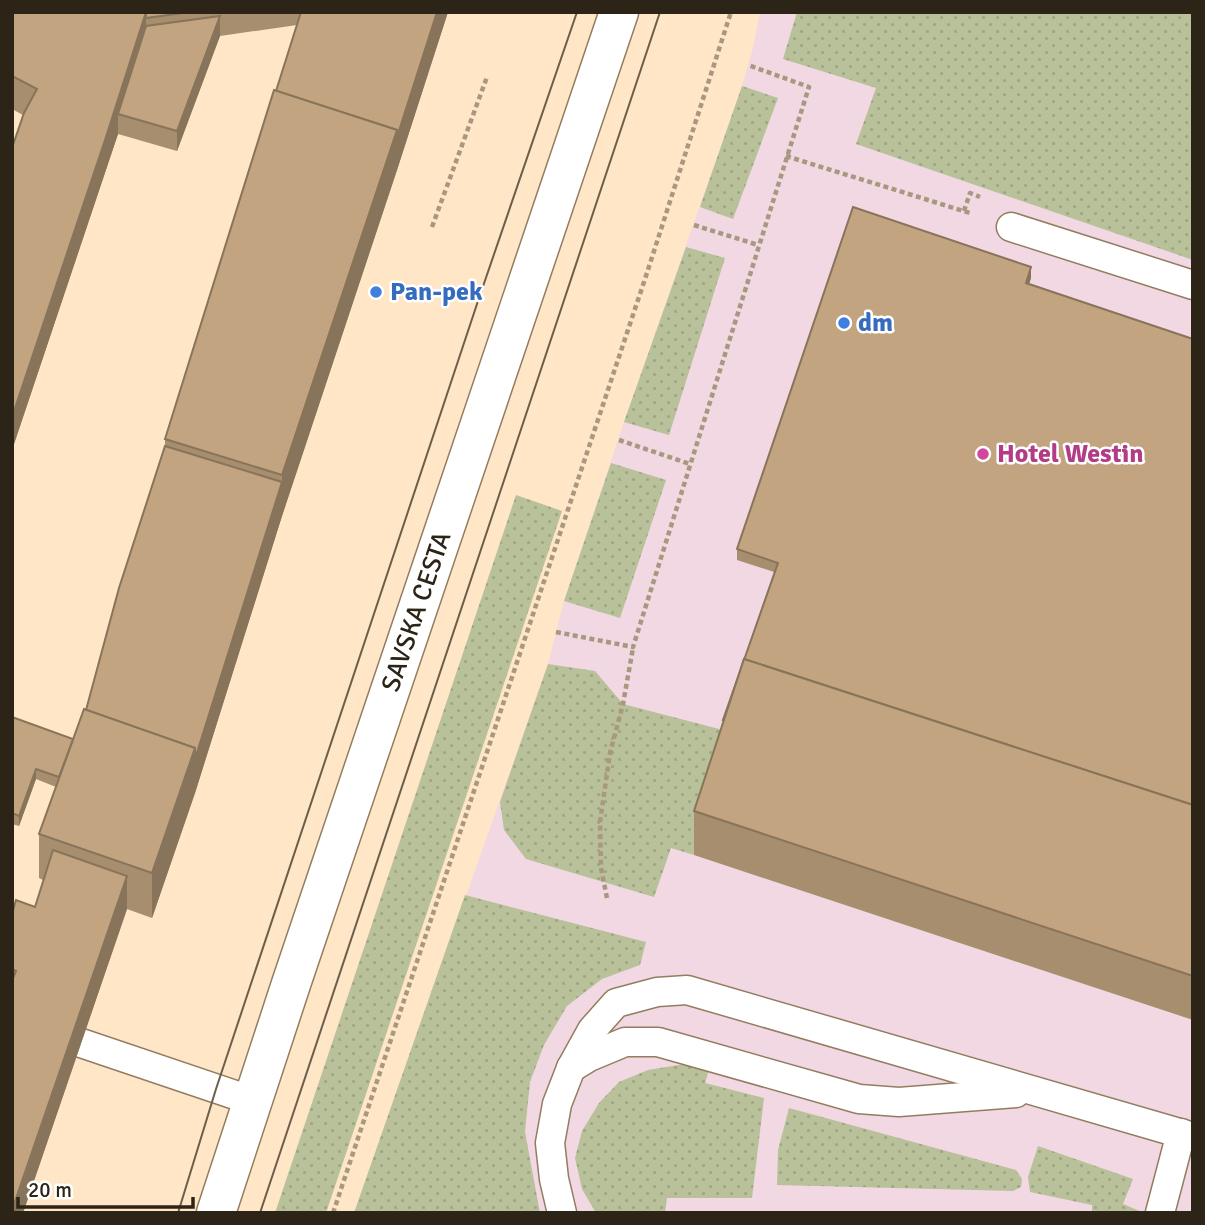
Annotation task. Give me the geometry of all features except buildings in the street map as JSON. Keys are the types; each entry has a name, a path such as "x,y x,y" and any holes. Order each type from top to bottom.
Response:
{"main road":[{"name":"SAVSKA CESTA","path":"215,1205 253,1101 619,12"}],"lane":[{"path":"1011,227 1193,285"},
{"path":"562,1213 554,1179 550,1143 557,1104 571,1068 592,1030 616,1003 657,992 687,990 1187,1135 1160,1213"},
{"path":"571,1068 589,1057 625,1042 658,1042 859,1099 898,1102 1036,1091"},
{"path":"81,1043 253,1101"}],"path":[{"path":"333,1213 731,12"},
{"path":"607,898 601,868 600,822 610,753 623,704 633,648 808,87 748,65"},
{"path":"432,227 487,77"},
{"path":"786,156 974,214"},
{"path":"694,225 758,245"},
{"path":"619,440 690,464"},
{"path":"556,632 633,648"}],"shaded area":[{"path":"760,12 1193,12 1193,1213 354,1213 548,664 564,601 624,422 742,86"}],"green space":[{"path":"797,12 1193,12 1193,260 856,144 876,88 783,59"},
{"path":"742,86 778,98 733,219 700,207"},
{"path":"686,247 725,258 669,435 624,422"},
{"path":"611,463 666,480 620,618 564,601"},
{"path":"516,495 562,511 326,1213 275,1213"},
{"path":"548,664 595,671 623,704 723,730 694,855 671,848 654,897 526,859 504,830 500,802"},
{"path":"465,895 646,942 640,965 602,979 567,1006 544,1045 530,1082 525,1132 540,1213 354,1213"},
{"path":"685,1064 709,1070 705,1083 764,1098 752,1198 667,1198 665,1213 596,1213 582,1189 575,1158 582,1131 599,1103 619,1082 648,1070"},
{"path":"789,1108 1016,1170 1022,1179 1021,1187 1013,1191 777,1185 778,1150"},
{"path":"1038,1146 1133,1179 1123,1204 1142,1212 1092,1213 1092,1205 1030,1192 1028,1177"}],"tram line":[{"path":"178,1213 216,1089 577,12"},
{"path":"260,1213 660,12"}],"place":[{"name":"Pan-pek","path":"376,292"},
{"name":"dm","path":"844,323"},
{"name":"Hotel Westin","path":"983,454"}]}
